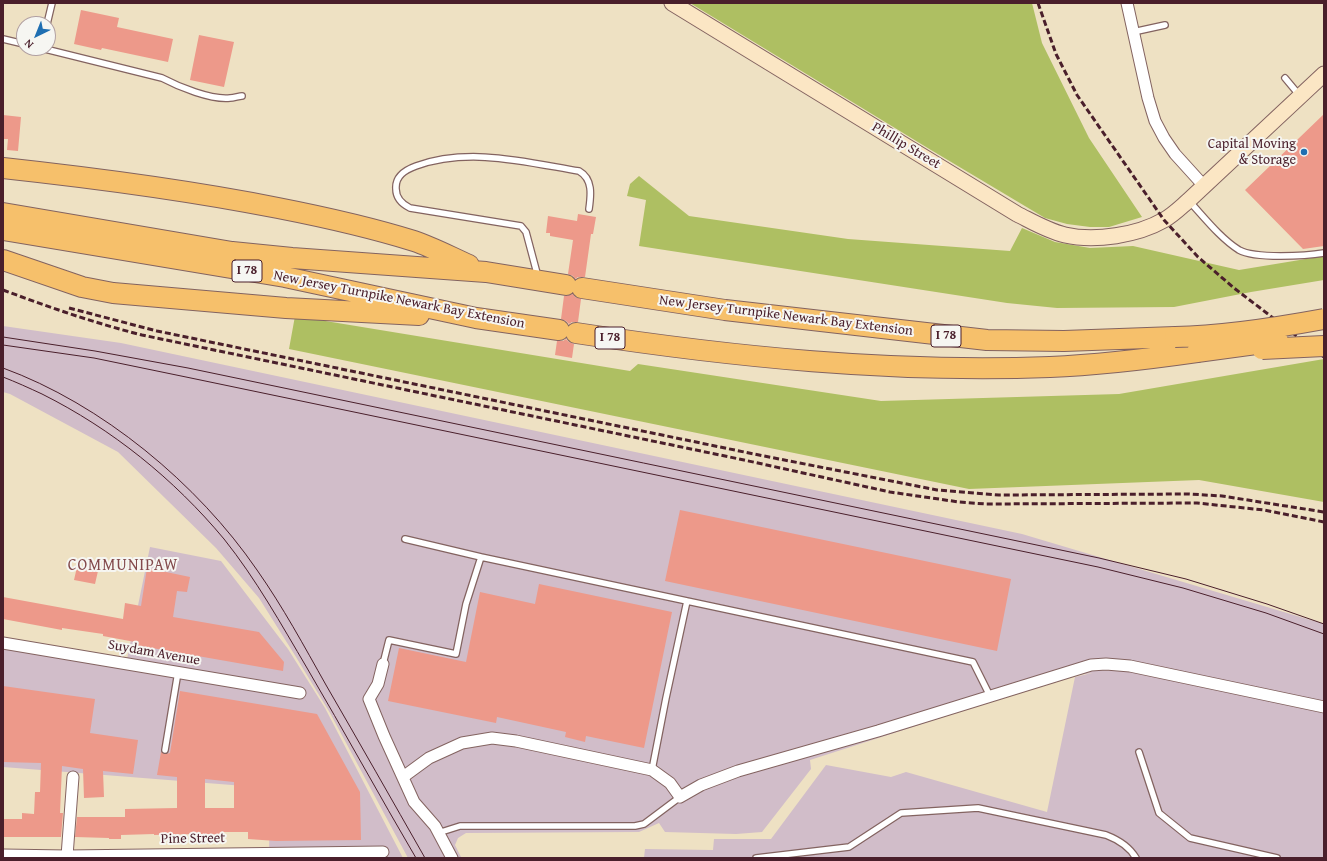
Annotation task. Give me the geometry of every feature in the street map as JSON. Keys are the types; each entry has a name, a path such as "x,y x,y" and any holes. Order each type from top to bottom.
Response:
{"highway":[{"path":"3,168 192,192 320,216 370,228 415,242 486,272"},
{"name":"New Jersey Turnpike Newark Bay Extension","path":"10,223 251,254 486,272 725,310 960,338 1036,341 1119,339 1181,332 1219,335 1324,319"},
{"name":"New Jersey Turnpike Newark Bay Extension","path":"10,223 285,277 476,318 722,353 839,364 978,368 1051,367 1124,362 1254,345 1324,333"},
{"path":"3,260 82,287 129,295 286,308 476,318"},
{"path":"1181,332 1324,305"},
{"path":"1196,352 1324,346"}],"street":[{"name":"Phillip Street","path":"672,3 1017,214 1051,231 1082,238 1098,238 1129,233 1154,225 1164,220 1188,201 1324,74"},
{"path":"1126,3 1148,98 1155,121 1175,154 1204,186"},
{"name":"Suydam Avenue","path":"3,643 300,693"},
{"path":"382,664 378,684 369,698 384,736 414,802 435,826 452,858"},
{"path":"403,777 429,758 462,743 492,738 516,741 652,770 670,783 680,797 702,785 738,771 885,729 1091,665 1106,664 1130,666 1324,707"},
{"path":"67,856 73,777"},
{"name":"Pine Street","path":"3,855 346,855 383,852"}],"lane":[{"path":"49,16 52,3"},
{"path":"1133,32 1165,26"},
{"path":"3,39 16,42"},
{"path":"56,52 162,78 194,92 230,98 242,96"},
{"path":"1285,78 1300,96"},
{"path":"539,281 526,232 521,226 410,208 402,203 397,195 396,185 400,175 408,169 436,160 474,156 505,159 579,171 584,174 590,184 588,209"},
{"path":"1188,201 1228,241 1241,251 1258,255 1299,256 1324,253"},
{"path":"405,539 481,557 974,662 990,696"},
{"path":"382,664 389,640 456,654 466,604 481,557"},
{"path":"652,770 687,601"},
{"path":"165,750 178,672"},
{"path":"1139,752 1159,813 1190,838 1277,858"},
{"path":"438,833 460,826 635,826 649,821 680,797"},
{"path":"756,858 849,847 901,813 978,808 1106,835 1118,839 1136,858"}],"shaded area":[{"path":"3,326 121,343 1022,534 1324,624 1324,706 1119,668 1102,671 1120,669 1324,713 1324,858 644,858 645,849 713,850 714,839 771,839 826,765 891,777 906,772 1047,812 1075,677 1092,673 1071,676 810,760 811,769 762,832 736,834 665,832 659,823 639,832 466,833 458,838 455,845 461,857 408,858 330,713 296,657 259,598 216,548 118,452 10,394 3,392"},
{"path":"150,547 221,561 288,649 325,708 403,858 269,858 270,788 3,767 3,645 126,664"}],"green space":[{"path":"690,3 1032,3 1042,43 1089,138 1142,217 1109,227 1090,227 1067,224 1045,218"},
{"path":"639,176 689,216 848,239 1010,251 1022,228 1055,242 1090,248 1133,246 1239,270 1324,256 1324,280 1174,307 1057,308 1007,303 639,246 646,200 627,196 630,184"},
{"path":"295,316 630,371 638,364 881,401 1119,394 1324,359 1324,502 1199,480 969,489 289,349"}],"building":[{"path":"81,10 119,18 117,27 173,39 168,62 102,48 101,50 74,44"},
{"path":"199,35 234,42 224,87 190,80"},
{"name":"Capital Moving & Storage","path":"1324,114 1324,246 1303,249 1245,190"},
{"path":"3,115 21,117 18,151 7,150 8,139 3,139"},
{"path":"578,214 596,217 593,234 591,234 585,277 578,277 575,279 573,276 568,274 573,240 550,236 550,233 546,233 548,216 577,221"},
{"path":"573,294 575,297 581,299 578,322 572,322 569,324 561,319 564,296"},
{"path":"566,339 574,344 572,358 555,355 557,341 563,341"},
{"path":"680,510 1011,579 997,651 665,581"},
{"path":"77,567 98,571 95,584 74,580"},
{"path":"147,568 190,577 187,592 177,591 173,617 259,632 284,662 283,671 135,645 135,642 103,636 103,634 62,628 62,630 3,619 3,597 123,619 125,603 141,606"},
{"path":"539,584 672,612 644,748 586,736 585,742 565,737 566,732 497,717 496,723 388,701 399,648 466,662 480,592 535,604"},
{"path":"3,686 95,699 90,733 138,740 133,774 103,771 104,797 84,798 83,769 62,766 60,813 63,813 61,837 3,837 3,819 22,819 22,813 34,814 35,792 40,792 41,763 3,762"},
{"path":"180,691 317,714 360,792 361,840 276,841 248,839 248,832 224,832 224,835 121,835 121,839 75,837 77,817 125,817 125,809 177,808 177,777 157,775 161,752 165,754 170,753","holes":["205,779 234,782 234,808 205,808"]}],"tram line":[{"path":"3,337 95,351 188,368 1099,558 1186,579 1267,604 1324,624"},
{"path":"3,345 94,358 1098,567 1183,588 1266,613 1324,634"},
{"path":"3,368 40,383 76,403 111,425 145,450 177,478 206,507 233,538 267,584 284,612 425,858"},
{"path":"3,377 42,394 68,408 117,439 163,476 205,517 224,539 247,570 278,618 416,858"}],"railway":[{"path":"1038,3 1056,54 1077,95 1164,220 1198,257 1234,288 1324,357"},
{"path":"3,290 37,303 142,335 744,460 890,492 959,502 986,504 1197,503 1264,510 1324,522"},
{"path":"69,308 157,331 754,454 937,490 999,495 1189,494 1222,496 1324,512"}],"place":[{"name":"Capital Moving & Storage","path":"1304,152"}],"district":[{"name":"COMMUNIPAW","path":"123,566"}]}
